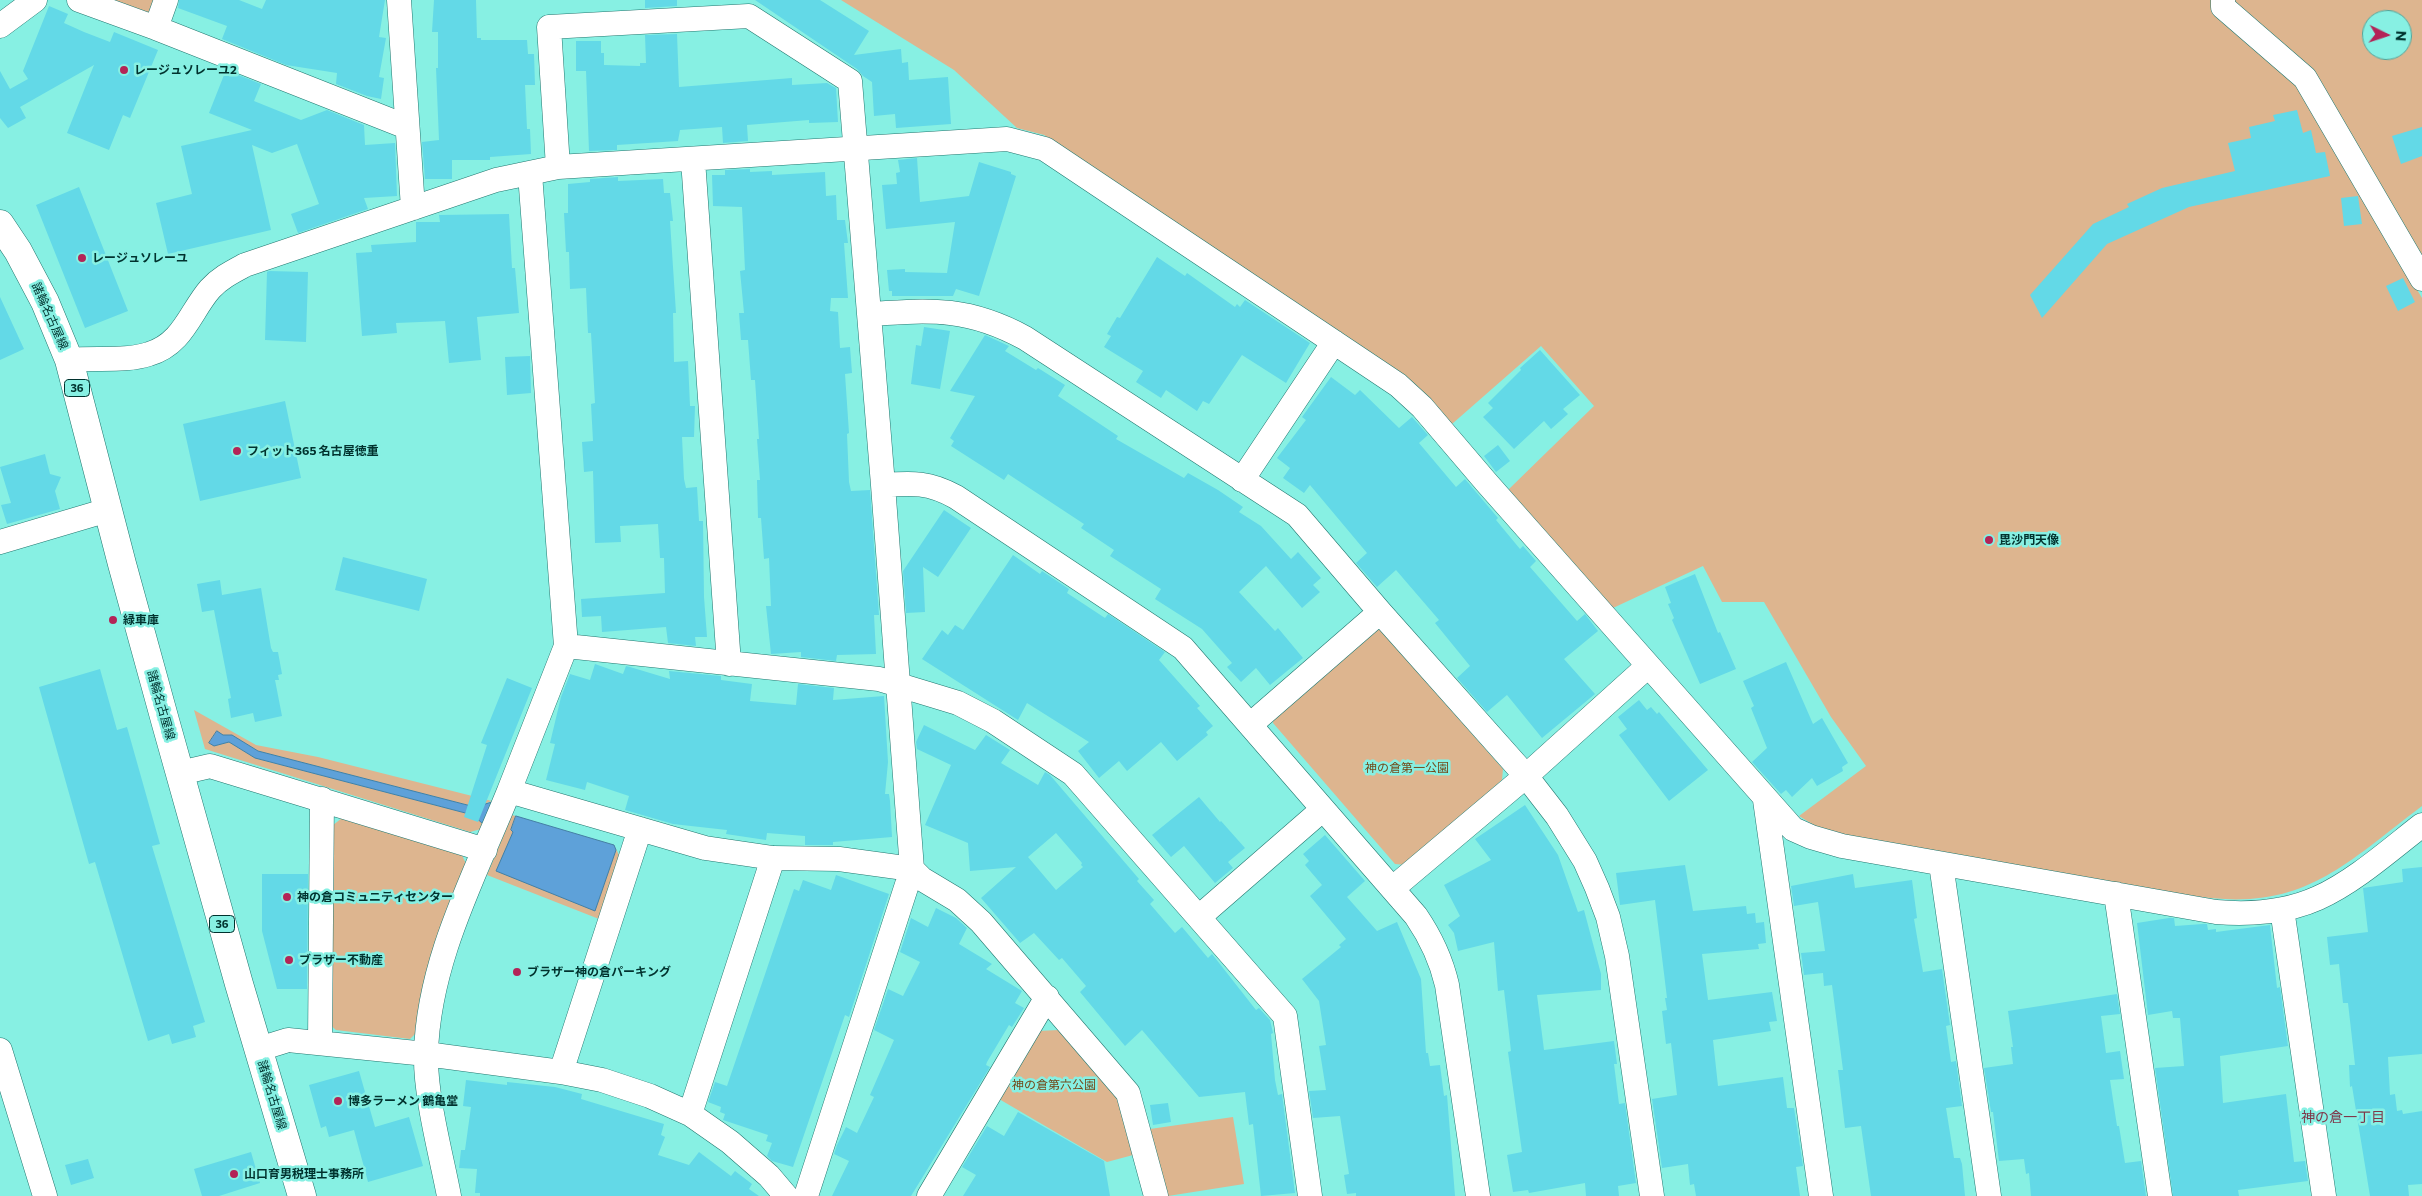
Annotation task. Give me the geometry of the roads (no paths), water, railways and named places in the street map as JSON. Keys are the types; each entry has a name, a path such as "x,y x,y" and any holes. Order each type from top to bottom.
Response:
{"main road":[{"name":"諸輪名古屋線","path":"0,224 18,251 45,302 69,360 180,773 302,1196"}],"street":[{"path":"0,26 35,0"},
{"path":"80,0 407,127"},
{"path":"156,28 166,0"},
{"path":"398,0 412,208"},
{"path":"2223,0 2224,7 2244,27 2305,78 2422,279"},
{"path":"558,167 549,27 749,16 850,81 912,869 806,1196"},
{"path":"69,360 134,357 151,354 168,346 178,336 203,298 225,276 250,262 496,180 558,167 855,150 1007,139 1045,149 1398,385 1422,408 1765,800 1793,829 1811,838 1842,846 1941,864 2231,914 2282,909 2318,898 2366,869 2422,825"},
{"path":"693,160 729,664"},
{"path":"449,1196 433,1112 426,1054 433,994 450,936 566,646 530,174"},
{"path":"869,314 954,312 1000,324 1025,338 1297,515 1380,612 1526,776 1557,816 1585,861 1608,917 1617,956 1652,1196"},
{"path":"1242,480 1334,342"},
{"path":"883,485 913,482 929,485 956,497 1183,648 1322,810 1393,888 1430,936 1444,969 1478,1196"},
{"path":"0,542 108,510"},
{"path":"1250,725 1380,612"},
{"path":"566,646 878,679 958,703 994,721 1073,774 1285,1016 1310,1196"},
{"path":"1393,888 1526,776 1648,666"},
{"path":"180,773 210,766 485,850"},
{"path":"509,791 705,848 773,858 839,860 912,869 922,879 957,900 981,922 1128,1093 1156,1196"},
{"path":"320,1043 322,799"},
{"path":"1765,800 1821,1196"},
{"path":"1200,917 1322,810"},
{"path":"561,1072 640,829"},
{"path":"690,1114 773,858"},
{"path":"1941,864 1989,1196"},
{"path":"2116,894 2160,1196"},
{"path":"2282,909 2324,1196"},
{"path":"929,1196 1047,998"},
{"path":"259,1049 288,1040 426,1054 561,1072 602,1080 650,1096 690,1114 730,1142 769,1176 786,1196"},
{"path":"0,1050 45,1196"}],"water":[{"path":"217,731 223,735 232,735 258,751 475,807 492,802 483,824 473,815 255,758 229,742 214,746 209,743"},
{"path":"516,816 614,845 616,850 595,911 496,871 513,832 511,830"}],"place":[{"name":"レージュソレーユ2","path":"124,70"},
{"name":"レージュソレーユ","path":"82,258"},
{"name":"フィット365 名古屋徳重","path":"237,451"},
{"name":"毘沙門天像","path":"1989,540"},
{"name":"緑車庫","path":"113,620"},
{"name":"神の倉コミュニティセンター","path":"287,897"},
{"name":"ブラザー不動産","path":"289,960"},
{"name":"ブラザー神の倉パーキング","path":"517,972"},
{"name":"博多ラーメン 鶴亀堂","path":"338,1101"},
{"name":"山口育男税理士事務所","path":"234,1174"}],"district":[{"name":"神の倉一丁目","path":"2343,1117"}],"park label":[{"name":"神の倉第一公園","path":"1407,768"},
{"name":"神の倉第六公園","path":"1054,1085"}]}
